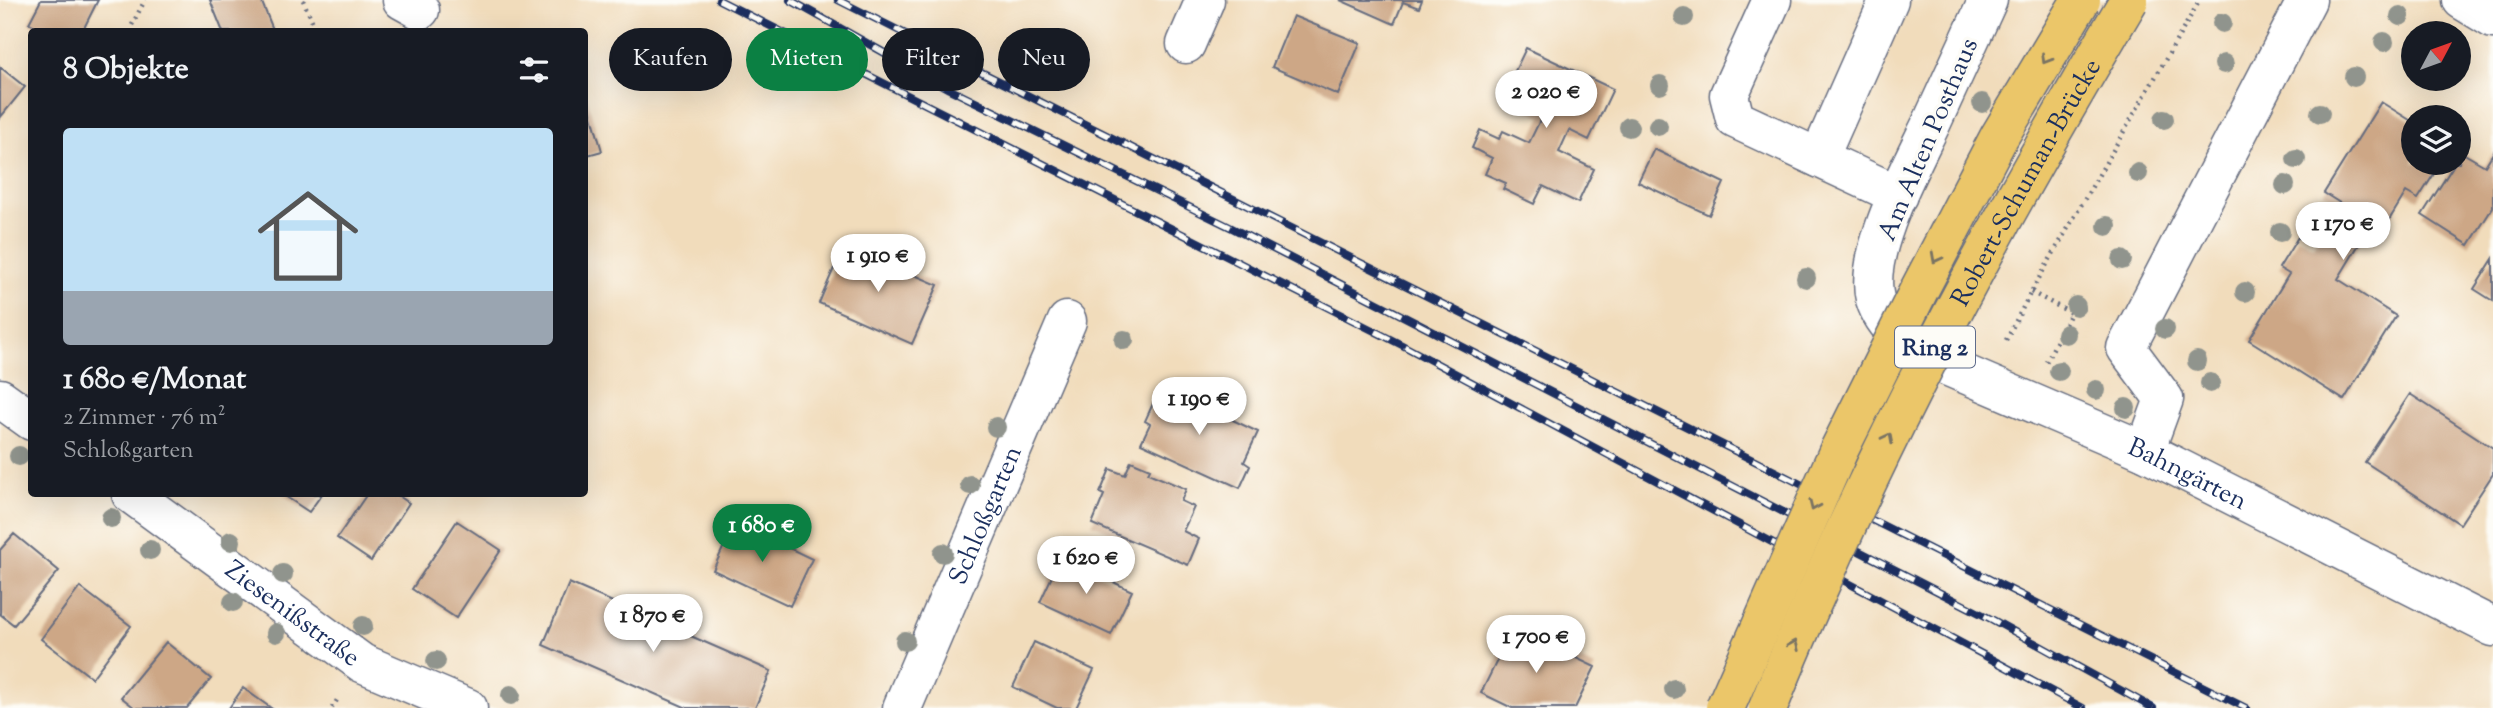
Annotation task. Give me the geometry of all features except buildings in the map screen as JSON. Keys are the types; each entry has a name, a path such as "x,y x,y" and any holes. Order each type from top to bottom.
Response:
{"main road":[{"name":"Robert-Schuman-Brücke","path":"1724,708 1838,452 1906,315 1999,137 2081,0"},
{"name":"Robert-Schuman-Brücke","path":"1768,708 1871,473 1957,304 2037,156 2129,0"}],"street":[{"path":"1186,44 1205,0"},
{"path":"1772,0 1729,95 1735,119 1898,195"},
{"path":"1819,158 1888,0"},
{"name":"Am Alten Posthaus","path":"1884,321 1874,297 1875,264 1889,214 1988,0"},
{"path":"2146,451 2164,399 2126,348 2307,0"},
{"path":"2462,0 2493,19"},
{"name":"Schloßgarten","path":"902,708 1066,321"},
{"name":"Bahngärten","path":"1884,321 1909,345 1937,362 2146,451 2493,627"},
{"path":"0,398 28,418"},
{"name":"Ziesenißstraße","path":"135,497 362,663 468,708"}],"path":[{"path":"132,25 145,0"},
{"path":"303,0 315,28"},
{"path":"2007,340 2031,292 2200,0"},
{"path":"2031,292 2071,313 2048,356"}],"railway":[{"path":"719,0 1402,345 2083,708"},
{"path":"790,0 949,89 1232,228 1993,620 2153,708"},
{"path":"838,0 2246,708"}]}
